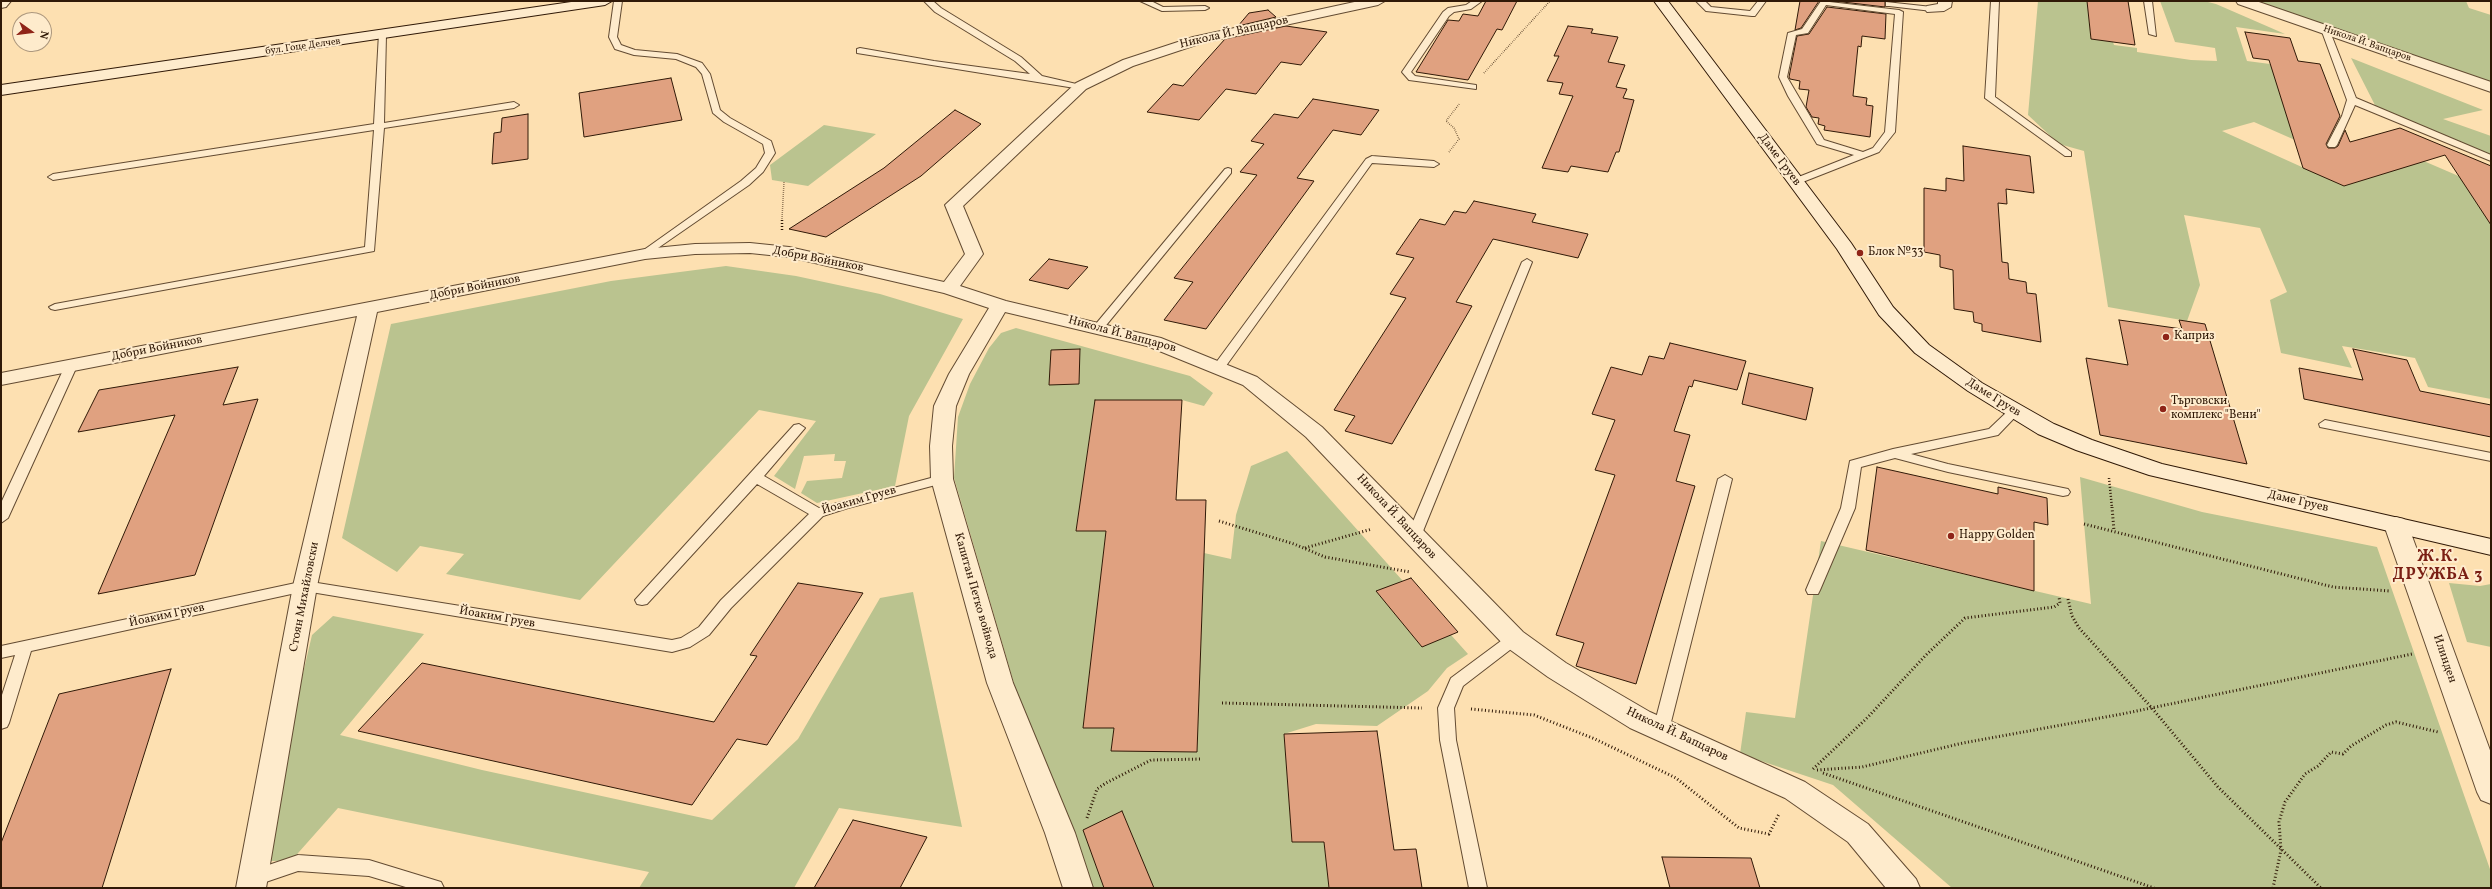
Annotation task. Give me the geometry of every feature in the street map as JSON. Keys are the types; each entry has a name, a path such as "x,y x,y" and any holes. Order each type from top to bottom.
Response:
{"street":[{"path":"1,4 4,1"},
{"name":"бул. Гоце Делчев","path":"1,90 605,1"},
{"name":"Никола Й. Вапцаров","path":"1378,1 1198,40 1128,63 1081,86 992,167 954,205 974,254 949,290 1154,342 1219,367 1250,381 1314,432 1454,578 1514,638 1557,670 1640,720 1794,790 1858,833 1906,888"},
{"name":"Даме Груев","path":"1661,1 1845,247 1886,311 1922,349 2014,412 2046,429 2157,470 2491,547"},
{"path":"1932,9 1944,7 1945,1"},
{"name":"Никола Й. Вапцаров","path":"2243,1 2491,87"},
{"name":"Добри Войников","path":"1,379 368,309 645,254 695,249 742,248 789,252 949,290"},
{"name":"Капитан Петко войвода","path":"1000,304 959,374 945,406 941,446 942,479 1000,684 1060,833 1078,888"},
{"name":"Стоян Михайловски","path":"252,883 306,586 368,309"},
{"name":"Илинден","path":"2396,525 2491,792"}],"lane":[{"path":"618,1 614,37 618,47 634,52 677,57 699,65 706,74 716,111 727,120 758,135 768,143 770,153 760,170 745,183 645,254"},
{"path":"928,1 938,10 1018,59 1039,78"},
{"path":"1144,1 1162,9 1205,8"},
{"path":"1473,87 1412,78 1406,72 1446,14 1451,10 1468,8 1478,1"},
{"path":"1700,1 1710,9 1752,14 1762,1"},
{"path":"1861,1 1899,9"},
{"path":"1995,1 1990,98 2068,154"},
{"path":"2148,1 2153,34"},
{"path":"1864,155 1820,142 1792,96 1783,77 1792,33 1805,31 1824,2 1899,9 1932,9"},
{"path":"1795,182 1876,150 1890,132 1899,9"},
{"path":"2325,29 2352,100 2347,116 2332,145"},
{"path":"55,307 370,249 379,126 382,35"},
{"path":"860,51 1039,78 1081,86"},
{"path":"2352,100 2491,158"},
{"path":"53,177 514,105"},
{"path":"1219,367 1369,161 1372,159 1434,164"},
{"path":"1099,328 1228,171"},
{"path":"1407,528 1527,262"},
{"path":"1,518 71,366"},
{"path":"1813,590 1848,508 1855,464 1893,453 1993,432 2014,412"},
{"path":"2325,424 2491,457"},
{"path":"642,600 756,477 799,428"},
{"path":"1893,453 1948,468 2063,492"},
{"path":"756,477 818,513"},
{"name":"Йоаким Груев","path":"1,652 306,586 672,646 685,643 704,631 726,604 818,513 844,504 942,479"},
{"path":"1661,730 1725,479"},
{"path":"1478,888 1448,740 1446,708 1457,682 1514,638"},
{"path":"1,723 25,647"},
{"path":"252,883 298,863 369,868 435,888"}],"path":[{"path":"784,182 782,231 789,232"},
{"path":"2105,452 2114,531"},
{"path":"1219,521 1305,548 1325,557 1364,565 1454,578"},
{"path":"2084,524 2304,580 2366,591"},
{"path":"1305,548 1407,528"},
{"path":"1816,765 1868,717 1926,655 1965,618 2059,606 2059,597"},
{"path":"2068,599 2072,616 2079,628 2151,708 2218,787 2321,888"},
{"path":"1822,769 1862,767 1963,743 2151,708 2414,654 2444,659"},
{"path":"1222,702 1446,708 1534,715 1595,740 1676,778 1739,828 1769,834 1794,790"},
{"path":"2272,888 2281,850 2279,822 2285,802 2305,774 2318,766 2324,757 2332,752 2343,754 2366,737 2396,722 2473,741"},
{"path":"1060,833 1075,828 1087,818 1097,789 1106,783 1152,760 1202,759"},
{"path":"1824,773 2154,888"}],"green space":[{"path":"2038,1 2087,1 2091,39 2113,42 2114,45 2137,48 2137,52 2191,60 2217,61 2215,48 2175,42 2160,1 2204,1 2216,4 2285,34 2236,27 2247,61 2270,64 2298,108 2339,114 2320,151 2254,122 2222,131 2344,186 2376,176 2344,162 2368,137 2491,190 2491,399 2428,387 2415,358 2342,346 2352,368 2281,353 2270,300 2287,292 2260,228 2184,215 2200,285 2187,321 2108,307 2084,151 2059,144 2028,115"},
{"path":"2252,1 2466,1 2469,8 2491,15 2491,85"},
{"path":"2351,58 2483,110 2443,119 2491,136 2491,155 2379,113"},
{"path":"824,125 876,134 808,186 772,180 770,165"},
{"path":"726,266 796,276 880,294 963,319 909,416 895,486 817,503 801,493 807,481 842,478 846,461 834,461 835,454 804,456 795,489 774,476 816,421 759,410 580,600 446,574 464,554 420,546 397,572 342,538 391,324 611,281"},
{"path":"1016,328 1190,376 1213,393 1204,406 1182,400 1114,420 1092,420 1076,531 1106,531 1083,728 1114,728 1111,750 1197,751 1204,553 1231,559 1236,515 1251,466 1287,451 1468,654 1447,668 1428,691 1377,726 1316,724 1284,734 1292,842 1324,842 1329,888 1088,888 1020,704 954,478 958,417 970,384 989,348 1001,333"},
{"path":"2080,477 2202,512 2377,547 2491,872 2491,888 1952,888 1833,785 1740,754 1746,712 1795,718 1821,541 2091,604"},
{"path":"2449,583 2480,586 2491,584 2491,647 2467,642"},
{"path":"913,592 962,827 839,808 794,888 639,888 649,872 338,808 291,861 259,861 312,635 333,616 424,634 340,735 482,770 712,820 798,739 880,598"}],"building":[{"path":"1486,1 1517,1 1502,30 1497,29 1468,80 1416,72 1448,20 1459,21 1463,14 1478,16"},
{"path":"1800,1 1819,1 1801,28 1795,30"},
{"path":"1834,1 1885,1 1885,7"},
{"path":"2087,1 2128,1 2135,45 2091,39"},
{"path":"1827,7 1886,14 1885,39 1862,36 1861,47 1858,46 1853,96 1867,98 1866,105 1873,106 1870,137 1824,130 1825,126 1818,124 1819,118 1812,117 1806,107 1809,90 1799,89 1800,81 1790,79 1789,77 1797,36 1809,34"},
{"path":"1268,10 1276,17 1238,26 1249,13"},
{"path":"1286,26 1327,32 1301,65 1281,62 1256,94 1226,89 1199,120 1147,112 1173,84 1183,86 1225,39"},
{"path":"1568,26 1593,29 1591,33 1618,37 1608,62 1625,65 1616,87 1627,89 1623,98 1634,100 1619,152 1616,152 1608,172 1571,166 1568,172 1542,168 1573,96 1559,94 1563,83 1547,81 1559,56 1554,56"},
{"path":"2245,32 2290,38 2298,61 2320,64 2340,116 2326,144 2328,148 2335,148 2338,146 2345,130 2350,142 2400,128 2491,166 2491,225 2445,155 2344,186 2303,168 2269,60 2253,58"},
{"path":"671,78 682,120 584,137 579,93"},
{"path":"1313,99 1379,110 1361,135 1333,130 1297,178 1314,181 1206,329 1164,320 1193,282 1174,278 1257,175 1240,172 1264,144 1251,141 1274,114 1298,118"},
{"path":"955,110 981,124 921,176 826,237 789,229 884,168"},
{"path":"528,114 528,159 492,164 494,133 501,132 502,118"},
{"path":"1963,146 2030,156 2034,193 2006,189 2007,204 1998,203 2002,262 2008,263 2009,279 2026,282 2027,293 2036,294 2041,342 1982,331 1982,324 1974,322 1973,312 1954,309 1953,270 1940,267 1940,255 1924,252 1924,188 1946,191 1946,178 1964,181"},
{"path":"1474,201 1536,214 1532,222 1588,234 1578,258 1493,239 1456,302 1472,306 1392,444 1345,431 1355,416 1334,410 1406,298 1390,294 1414,258 1396,254 1420,219 1445,225 1454,211 1466,213"},
{"path":"1049,259 1088,267 1068,289 1029,280"},
{"name":"Търговски комплекс \"Вени\"","path":"2119,320 2182,329 2179,320 2205,324 2247,464 2100,435 2086,358 2128,365"},
{"path":"1670,343 1746,361 1737,390 1694,380 1692,387 1689,386 1674,431 1690,435 1676,481 1695,486 1636,684 1576,666 1584,643 1556,635 1615,475 1595,470 1615,420 1592,414 1611,367 1642,375 1649,356 1664,359"},
{"path":"1080,349 1079,384 1049,385 1051,350"},
{"path":"2353,349 2407,360 2420,391 2491,405 2491,437 2304,399 2299,368 2363,380"},
{"path":"238,367 223,405 258,399 195,575 98,594 175,415 78,432 99,390"},
{"path":"1749,373 1813,388 1806,420 1742,404"},
{"path":"1095,400 1182,400 1176,500 1206,500 1197,752 1111,751 1114,728 1083,728 1106,531 1076,531"},
{"name":"Happy Golden","path":"1877,467 1998,494 1998,487 2047,498 2048,525 2034,522 2034,591 1866,550"},
{"path":"1411,578 1458,632 1422,647 1376,591"},
{"path":"798,583 863,593 767,745 737,739 692,805 358,731 422,663 714,722 757,656 750,655"},
{"path":"171,669 102,888 1,888 1,843 59,694"},
{"path":"1377,731 1394,850 1416,849 1422,888 1329,888 1324,842 1292,842 1284,734"},
{"path":"1122,811 1154,888 1104,888 1083,830"},
{"path":"853,820 927,837 900,888 814,888"},
{"path":"1662,857 1751,858 1760,888 1670,888"}],"place":[{"name":"Блок №33","path":"1860,253"},
{"name":"Каприз","path":"2166,337"},
{"name":"Търговски комплекс \"Вени\"","path":"2163,409"},
{"name":"Happy Golden","path":"1951,536"}],"district":[{"name":"Ж.К. ДРУЖБА 3","path":"2438,567"}]}
